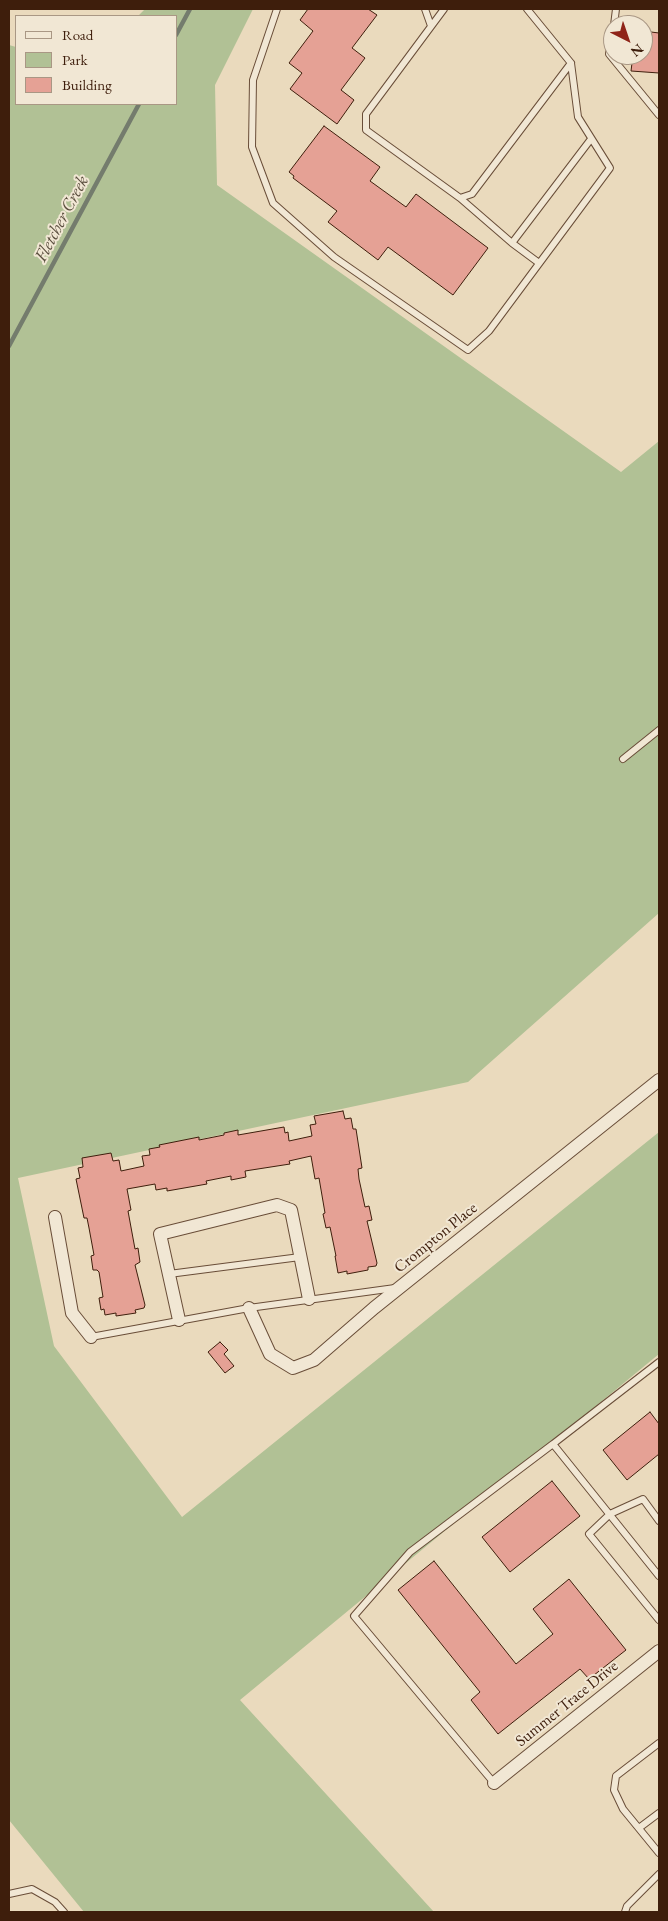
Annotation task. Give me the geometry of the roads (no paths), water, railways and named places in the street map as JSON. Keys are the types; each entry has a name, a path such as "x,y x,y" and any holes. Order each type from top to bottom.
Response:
{"street":[{"name":"Crompton Place","path":"249,1308 270,1354 293,1368 314,1360 401,1287 659,1080"},
{"path":"179,1320 160,1234 277,1205 291,1210 309,1300"},
{"path":"55,1217 72,1313 91,1337"},
{"name":"Summer Trace Drive","path":"494,1783 659,1651"}],"lane":[{"path":"277,9 253,80 252,147 274,203 334,257 468,350 489,331 610,168 578,117 571,63 527,9"},
{"path":"424,9 431,26"},
{"path":"444,9 366,114 366,130 460,198 512,243 539,263"},
{"path":"460,198 472,194 571,63"},
{"path":"618,65 659,115"},
{"path":"512,243 591,139"},
{"path":"623,760 659,730"},
{"path":"169,1274 300,1256"},
{"path":"91,1337 249,1308 401,1287"},
{"path":"494,1783 354,1616 410,1552 659,1362"},
{"path":"553,1444 659,1576"},
{"path":"659,1521 643,1499 610,1514 588,1534 659,1620"},
{"path":"659,1743 616,1776 614,1790 623,1809 659,1853"},
{"path":"639,1828 659,1812"},
{"path":"625,1912 627,1906 659,1874"},
{"path":"9,1894 32,1889 55,1902 64,1912"}],"waterway":[{"name":"Fletcher Creek","path":"178,31 190,9"},
{"name":"Fletcher Creek","path":"9,346 138,105"}]}
